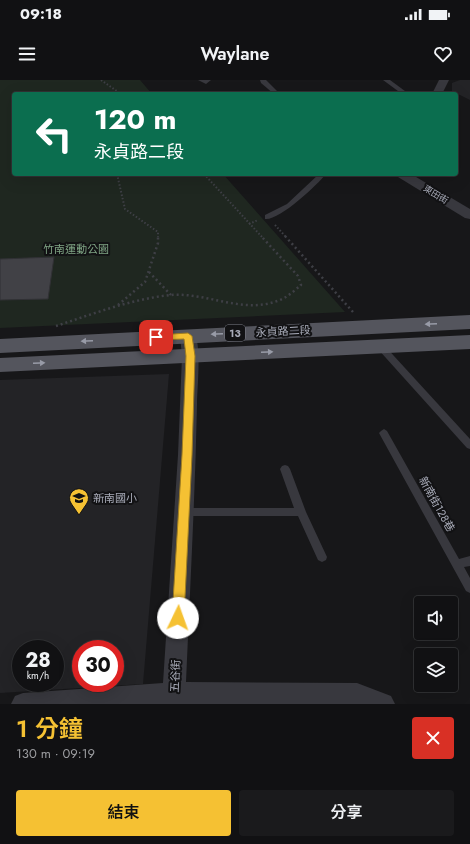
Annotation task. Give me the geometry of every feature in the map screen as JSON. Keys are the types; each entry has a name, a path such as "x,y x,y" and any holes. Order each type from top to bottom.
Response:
{"main road":[{"name":"永貞路二段","path":"378,337 470,322"},
{"name":"永貞路二段","path":"0,346 189,346 378,337 470,342"},
{"name":"永貞路二段","path":"0,365 189,346"}],"street":[{"path":"438,92 443,81"},
{"name":"東田街","path":"405,176 470,215"},
{"name":"五谷街","path":"173,698 184,512 189,346"},
{"path":"24,704 173,698 357,694 383,704"}],"lane":[{"path":"201,80 206,82 208,80"},
{"path":"263,80 263,82 276,92"},
{"path":"386,80 403,92"},
{"path":"268,217 289,205 321,176"},
{"path":"378,337 470,445"},
{"name":"新南街128巷","path":"384,433 470,588"},
{"path":"285,469 300,512 322,557"},
{"path":"184,512 300,512"},
{"path":"456,564 470,561"}],"path":[{"path":"101,80 118,92"},
{"path":"116,306 145,282 158,243 158,232 125,209 118,176"},
{"path":"54,326 116,306 172,295 192,296 244,306 262,305 278,301 291,295 301,285 298,276 206,176"},
{"path":"268,217 378,337"},
{"path":"149,272 172,295"}],"shaded area":[{"path":"460,80 470,80 470,100 458,94 458,92 452,91 452,83"},
{"name":"新南國小","path":"169,374 143,684 124,685 124,640 72,640 72,688 64,689 64,640 12,640 12,692 16,692 0,693 0,380"}],"green space":[{"name":"竹南運動公園","path":"0,80 140,80 150,92 12,92 12,176 225,176 345,312 0,328"}],"building":[{"path":"54,257 48,299 0,300 0,259"}],"place":[{"name":"新南國小","path":"79,515"}],"route":[{"path":"156,337 188,336 190,356 187,455 178,618"}]}
